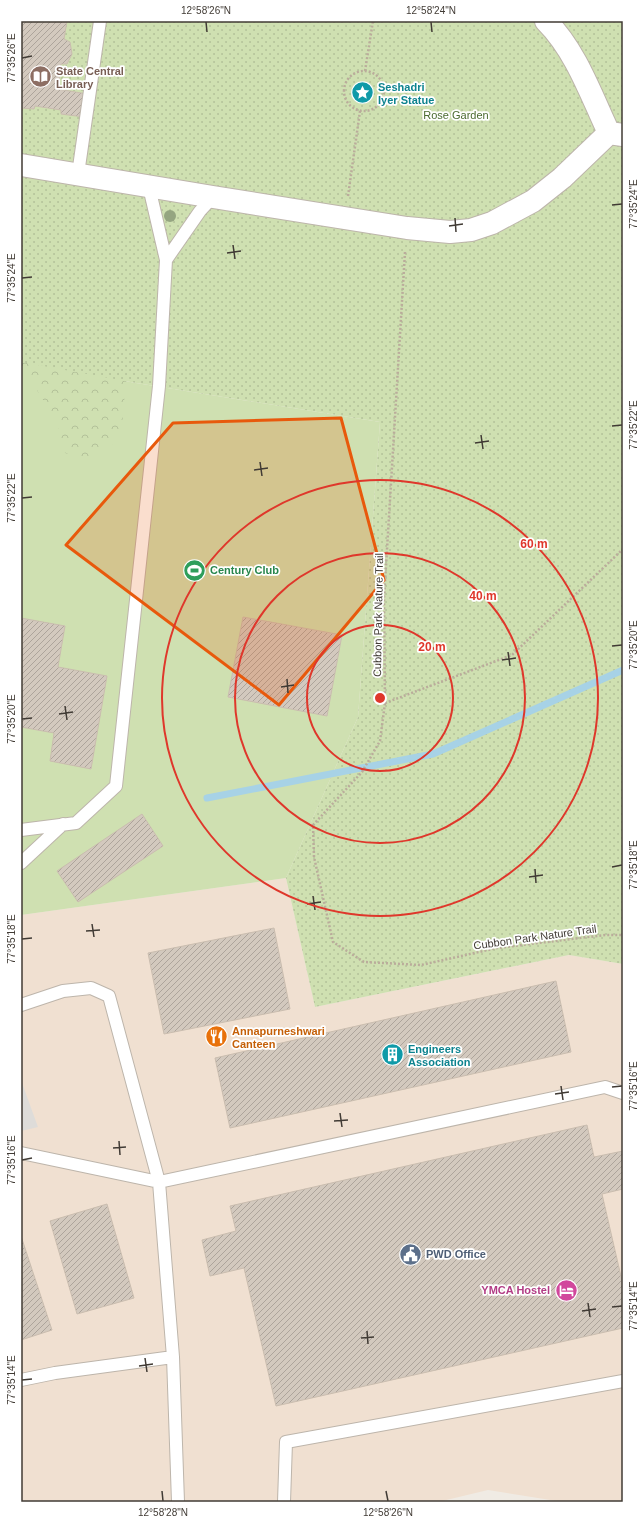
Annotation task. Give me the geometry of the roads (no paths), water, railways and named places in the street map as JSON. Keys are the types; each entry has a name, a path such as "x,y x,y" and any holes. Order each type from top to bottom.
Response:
{"street":[{"path":"21,165 148,187 407,228 450,232 471,230 492,223 533,200 616,134 557,32 546,21"}],"lane":[{"path":"78,174 100,21"},
{"path":"21,830 76,823 116,786 159,386 166,260 148,187"},
{"path":"166,260 200,211 213,197"},
{"path":"21,863 62,824"},
{"path":"21,1004 63,991 91,988 110,996 159,1182 173,1357 178,1502"},
{"path":"21,1153 159,1182 604,1087 623,1093"},
{"path":"21,1380 55,1373 173,1357"},
{"path":"284,1502 286,1442 623,1381"}],"waterway":[{"path":"207,798 433,754 623,670"}],"place":[{"name":"State Central Library","path":"40,77"},
{"name":"Seshadri Iyer Statue","path":"362,93"},
{"name":"Century Club","path":"195,570"},
{"name":"Annapurneshwari Canteen","path":"217,1037"},
{"name":"Engineers Association","path":"393,1055"},
{"name":"PWD Office","path":"410,1254"},
{"name":"YMCA Hostel","path":"566,1290"}],"park label":[{"name":"Rose Garden","path":"456,115"}]}
